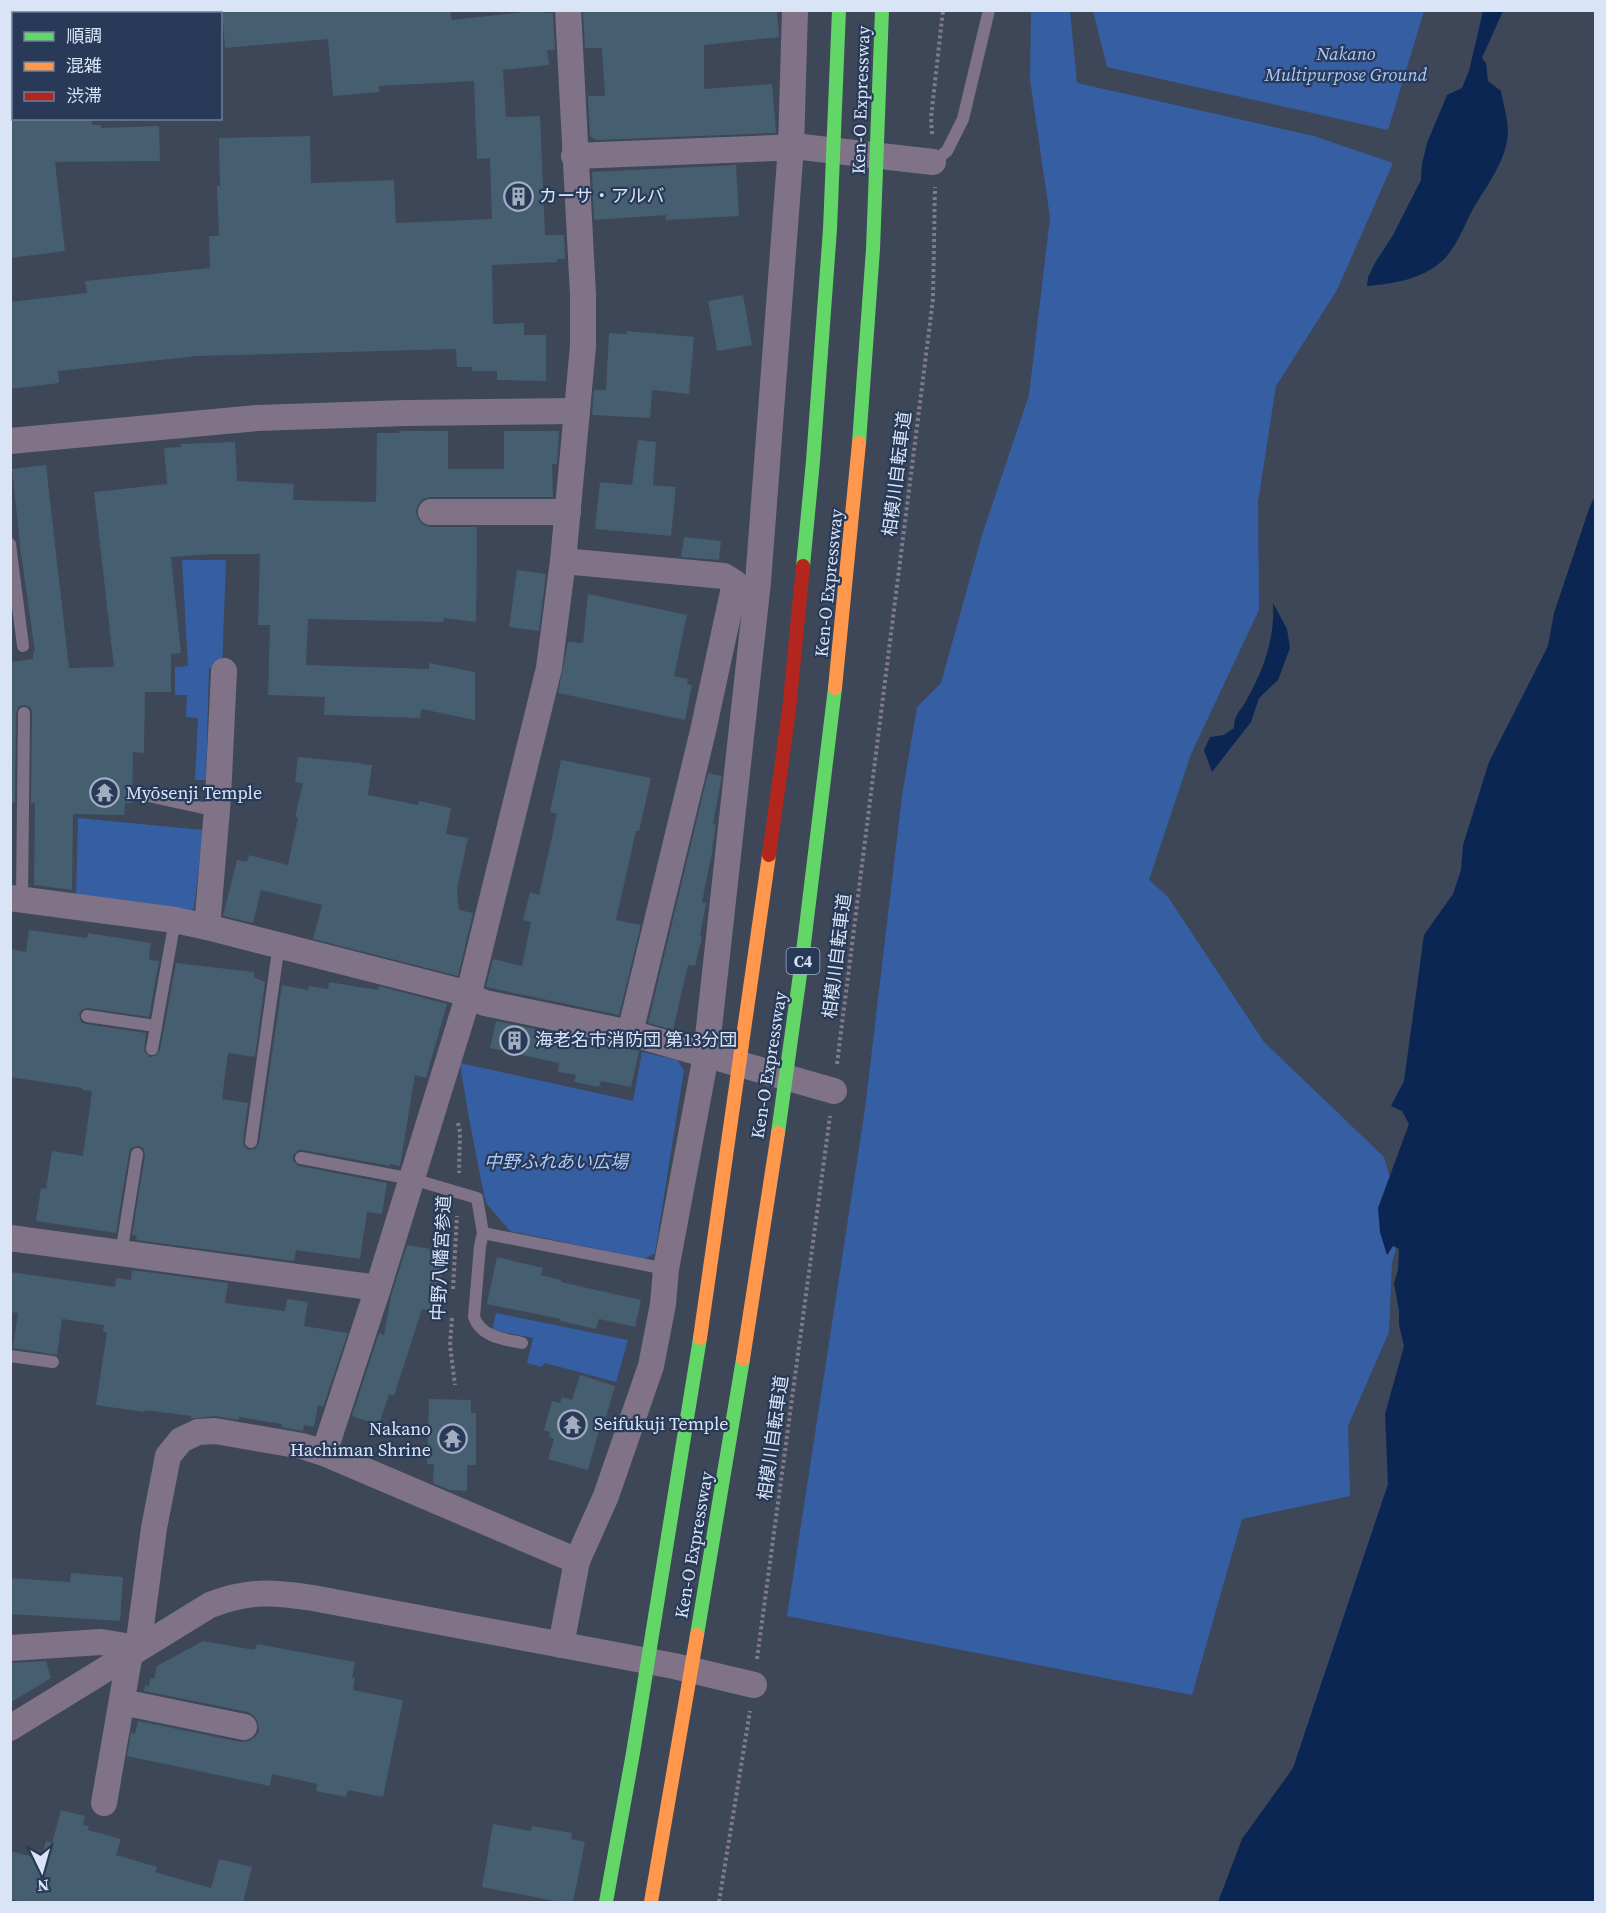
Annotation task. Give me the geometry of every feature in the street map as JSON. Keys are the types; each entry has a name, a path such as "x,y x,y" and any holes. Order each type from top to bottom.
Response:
{"highway":[{"name":"Ken-O Expressway","path":"606,1902 633,1753 700,1335 789,710 813,461 830,230 839,10"},
{"name":"Ken-O Expressway","path":"651,1902 743,1359 804,956 860,458 875,232 882,10"}],"street":[{"path":"324,1453 378,1288 468,997 549,668 563,561 583,346 584,295 574,156 568,10"},
{"path":"561,1645 577,1561 606,1496 651,1366 663,1304 666,1269 706,1055 758,582 791,147 795,10"},
{"path":"574,156 802,147 933,162"},
{"path":"10,441 257,418 577,411"},
{"path":"430,512 568,512"},
{"path":"563,561 724,576 735,583 703,731 630,1033"},
{"path":"207,927 217,811 224,671"},
{"path":"16,899 175,920 207,927 454,990 485,1003 630,1033 834,1091"},
{"path":"10,1238 378,1288"},
{"path":"104,1803 168,1456 181,1440 198,1432 215,1431 302,1446 324,1453 577,1561"},
{"path":"10,1728 210,1605 232,1596 256,1593 313,1598 674,1666 754,1685"},
{"path":"10,1648 101,1642 134,1650"},
{"path":"122,1702 244,1727"}],"lane":[{"path":"933,162 947,151 963,119 990,10"},
{"path":"10,544 14,608 23,646"},
{"path":"16,899 24,713"},
{"path":"148,796 217,811"},
{"path":"152,1048 175,920"},
{"path":"250,1142 279,944"},
{"path":"87,1016 156,1026"},
{"path":"121,1254 137,1154"},
{"path":"301,1158 412,1179 477,1198 483,1233 474,1317 477,1325 487,1334 522,1343"},
{"path":"483,1233 666,1269"},
{"path":"10,1356 53,1362"}],"path":[{"name":"相模川自転車道","path":"719,1902 754,1685 834,1091 933,298 936,204 931,118 943,10"},
{"name":"中野八幡宮参道","path":"453,1291 460,1132"},
{"name":"中野八幡宮参道","path":"452,1312 450,1345 455,1385"}],"green space":[{"name":"Nakano Multipurpose Ground","path":"1093,10 1424,11 1388,130 1107,67"},
{"path":"1031,11 1070,11 1077,83 1314,136 1393,163 1337,290 1276,386 1258,502 1259,610 1191,754 1149,880 1168,897 1264,1042 1384,1157 1403,1222 1392,1263 1389,1332 1348,1426 1350,1496 1242,1519 1192,1695 787,1616 865,1109 902,796 917,707 941,683 982,535 1029,395 1050,218 1030,79"},
{"path":"182,560 226,560 222,668 209,668 206,780 195,780 198,718 186,717 187,695 175,695 175,667 188,666"},
{"path":"78,818 203,830 194,908 187,913 76,901"},
{"name":"中野ふれあい広場","path":"642,1052 677,1060 684,1070 655,1253 645,1259 510,1231 487,1204 484,1195 460,1063 633,1101"},
{"path":"496,1313 628,1340 616,1382 545,1363 541,1367 527,1363 533,1338 492,1330"}],"shaded area":[{"path":"1483,11 1503,11 1482,58 1486,63 1488,81 1501,91 1506,117 1507,142 1500,162 1456,243 1441,262 1416,277 1367,286 1368,277 1375,263 1393,235 1421,180 1427,143 1447,95 1462,88 1469,71"},
{"path":"1595,496 1595,1902 1218,1902 1242,1839 1293,1768 1388,1484 1385,1414 1404,1346 1394,1283 1398,1270 1399,1249 1393,1246 1387,1255 1380,1232 1378,1208 1409,1124 1402,1111 1391,1106 1404,1081 1424,935 1453,894 1461,870 1463,845 1489,762 1548,646 1554,613"},
{"path":"1273,603 1287,629 1290,648 1278,680 1259,698 1251,722 1212,772 1204,750 1210,737 1224,735 1234,728 1237,716 1259,676 1270,641"}],"building":[{"path":"222,10 450,10 452,20 542,10 543,13 553,13 555,50 547,50 549,65 503,70 506,117 540,116 545,235 564,235 565,259 557,259 557,262 492,265 493,324 524,323 524,335 546,335 546,381 497,380 497,371 472,371 472,367 457,367 456,349 197,356 58,371 59,383 10,389 10,302 87,293 85,281 210,268 209,236 219,236 217,186 220,186 219,138 310,136 311,183 394,180 396,223 492,219 490,158 477,159 474,81 379,86 379,92 333,96 328,39 225,48"},
{"path":"777,10 779,37 704,45 704,89 772,84 776,133 596,140 590,136 588,96 605,96 602,48 585,48 583,12"},
{"path":"10,118 12,120 92,120 92,125 101,125 101,128 159,126 160,161 55,162 65,251 10,258"},
{"path":"736,165 739,216 666,220 666,215 594,220 592,172"},
{"path":"743,295 752,345 717,351 708,301"},
{"path":"627,331 694,337 689,394 652,390 650,418 592,415 594,390 606,390 609,333 627,334"},
{"path":"399,431 448,431 448,469 504,469 504,431 559,431 557,464 552,464 553,497 431,497 423,499 418,505 416,511 418,519 424,525 477,527 476,622 444,618 443,622 308,619 306,665 429,669 429,663 475,672 475,720 421,709 420,718 324,715 325,697 268,695 270,625 258,625 260,554 171,557 181,653 171,654 171,692 145,692 144,753 133,752 132,803 125,803 124,815 73,814 72,890 34,885 35,803 31,803 32,713 31,708 25,705 19,706 16,713 15,803 10,803 10,662 33,659 35,652 12,469 46,465 69,668 114,667 94,492 167,484 164,448 181,447 181,444 235,442 237,481 294,484 293,500 376,502 377,433 399,433"},
{"path":"638,440 656,442 653,485 676,487 671,536 595,529 600,482 632,485"},
{"path":"684,537 721,541 719,560 681,557"},
{"path":"517,570 546,574 539,631 509,627"},
{"path":"588,594 687,615 674,676 688,679 687,684 692,685 685,720 558,693 568,642 583,643"},
{"path":"298,757 372,765 368,795 418,805 419,801 451,808 446,834 468,838 457,889 459,910 473,913 458,976 313,939 322,905 261,890 253,923 223,916 237,860 247,862 249,855 288,865 303,783 295,782"},
{"path":"561,760 651,778 639,831 636,831 616,920 641,925 619,1015 486,987 493,959 522,966 531,922 523,920 530,892 539,895 557,814 550,812"},
{"path":"708,773 722,776 713,824 716,825 713,848 702,902 706,903 700,936 702,937 695,966 688,965 673,1030 648,1023"},
{"path":"29,930 87,938 88,933 151,943 149,960 159,961 149,1017 88,1008 81,1010 79,1015 81,1022 86,1024 146,1033 144,1051 150,1057 155,1056 160,1050 176,963 254,972 254,977 265,982 255,1057 228,1053 222,1099 248,1103 243,1141 244,1146 249,1150 255,1149 259,1143 282,985 308,990 309,986 328,989 329,982 378,990 379,986 447,1004 426,1078 415,1075 400,1166 303,1150 298,1150 293,1156 293,1161 299,1166 387,1183 382,1214 367,1212 360,1259 296,1250 294,1261 136,1240 137,1236 132,1235 145,1155 143,1148 138,1146 131,1148 129,1153 116,1233 36,1221 41,1188 46,1189 52,1151 83,1156 92,1091 10,1077 10,949 26,952"},
{"path":"496,1021 639,1051 631,1087 601,1081 599,1087 574,1082 576,1075 558,1072 559,1063 490,1048"},
{"path":"407,1245 442,1251 441,1259 445,1260 436,1311 422,1309 394,1396 389,1394 379,1425 352,1416 379,1333 384,1335 391,1296"},
{"path":"497,1257 543,1268 541,1275 561,1280 561,1282 641,1300 635,1327 599,1319 596,1329 560,1321 561,1319 487,1304"},
{"path":"132,1270 228,1283 225,1303 285,1311 287,1299 308,1302 304,1326 348,1333 323,1407 318,1405 314,1427 304,1425 303,1431 281,1427 282,1424 239,1417 239,1420 214,1416 191,1419 191,1416 96,1405 107,1332 103,1332 104,1325 62,1319 57,1355 13,1348 18,1313 10,1312 10,1272 115,1287 116,1278 131,1280"},
{"name":"Seifukuji Temple","path":"580,1375 615,1386 606,1417 603,1416 588,1470 548,1459 554,1439 549,1437 550,1432 544,1430 552,1401 560,1403 562,1397 572,1400"},
{"name":"Nakano Hachiman Shrine","path":"429,1399 471,1400 471,1413 476,1413 476,1465 467,1465 467,1491 450,1490 433,1483 434,1464 427,1464"},
{"path":"71,1573 123,1577 120,1621 10,1614 10,1578 70,1582"},
{"path":"203,1641 255,1650 257,1644 355,1662 352,1678 355,1678 353,1690 403,1700 383,1797 348,1790 346,1797 316,1791 317,1784 272,1774 270,1786 127,1756 131,1733 135,1734 138,1721 241,1742 249,1741 256,1736 259,1731 258,1723 248,1712 144,1691 145,1685 149,1686 150,1678 154,1679 157,1666"},
{"path":"46,1661 51,1678 10,1703 10,1663"},
{"path":"61,1810 85,1816 83,1825 89,1826 88,1830 121,1839 116,1855 157,1867 155,1872 211,1888 219,1859 252,1867 243,1902 23,1902 10,1899 10,1851 41,1859 46,1841 52,1843"},
{"path":"493,1824 531,1831 532,1826 572,1833 571,1839 585,1842 573,1902 560,1902 482,1887"}],"traffic: fast":[{"path":"803,566 830,229 839,10"},
{"path":"859,443 873,249 882,10"},
{"path":"778,1133 802,960 835,688"},
{"path":"606,1902 633,1753 700,1338"},
{"path":"697,1635 743,1359"}],"traffic: slow":[{"path":"835,688 859,443"},
{"path":"700,1338 769,855"},
{"path":"743,1359 778,1133"},
{"path":"651,1902 697,1635"}],"traffic: jam":[{"path":"769,855 789,710 803,566"}],"place":[{"name":"カーサ・アルバ","path":"518,196"},
{"name":"Myōsenji Temple","path":"105,793"},
{"name":"海老名市消防団 第13分団","path":"514,1040"},
{"name":"Seifukuji Temple","path":"573,1424"},
{"name":"Nakano Hachiman Shrine","path":"452,1439"}]}
